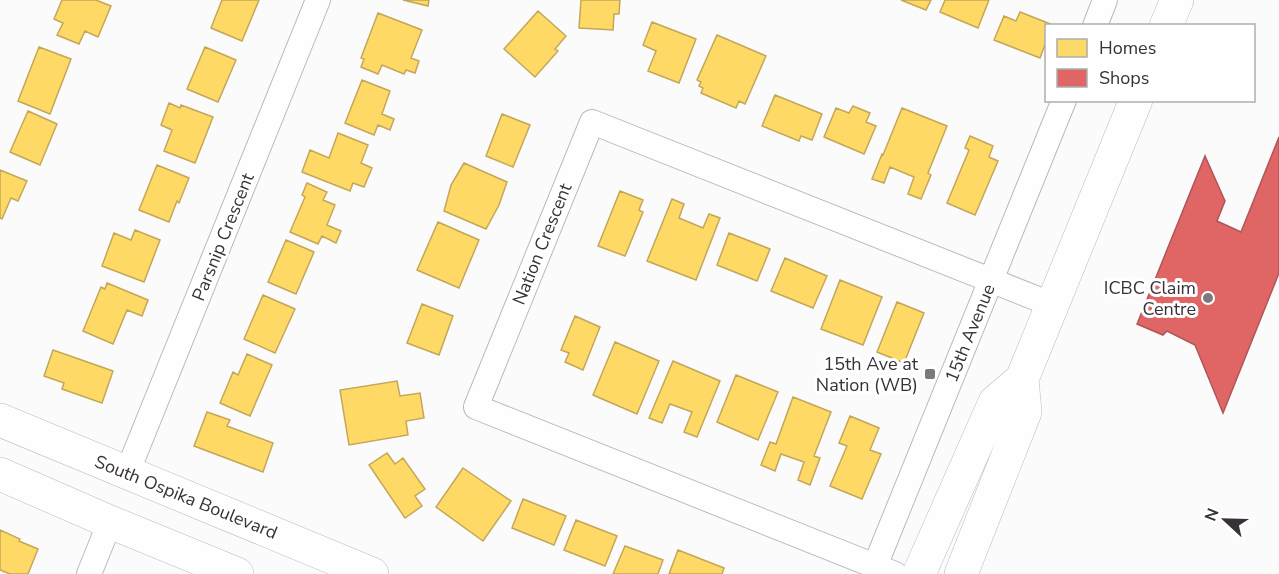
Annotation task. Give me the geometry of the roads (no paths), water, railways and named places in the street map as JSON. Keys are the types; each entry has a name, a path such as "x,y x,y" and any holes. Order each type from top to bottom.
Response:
{"main road":[{"path":"1167,24 1177,0"},
{"path":"919,574 995,402 1022,379 1135,102"},
{"path":"961,574 1025,412 1022,379"},
{"name":"South Ospika Boulevard","path":"0,420 372,574"},
{"path":"0,474 237,574"}],"street":[{"name":"Parsnip Crescent","path":"127,473 318,0"},
{"path":"1096,24 1105,0"},
{"name":"15th Avenue","path":"885,570 991,280 1063,102"},
{"name":"Nation Crescent","path":"885,570 476,407 592,122 1053,305"},
{"path":"89,574 110,522"}],"place":[{"name":"ICBC Claim Centre","path":"1208,298"},
{"name":"15th Ave at Nation (WB)","path":"930,374"}]}
